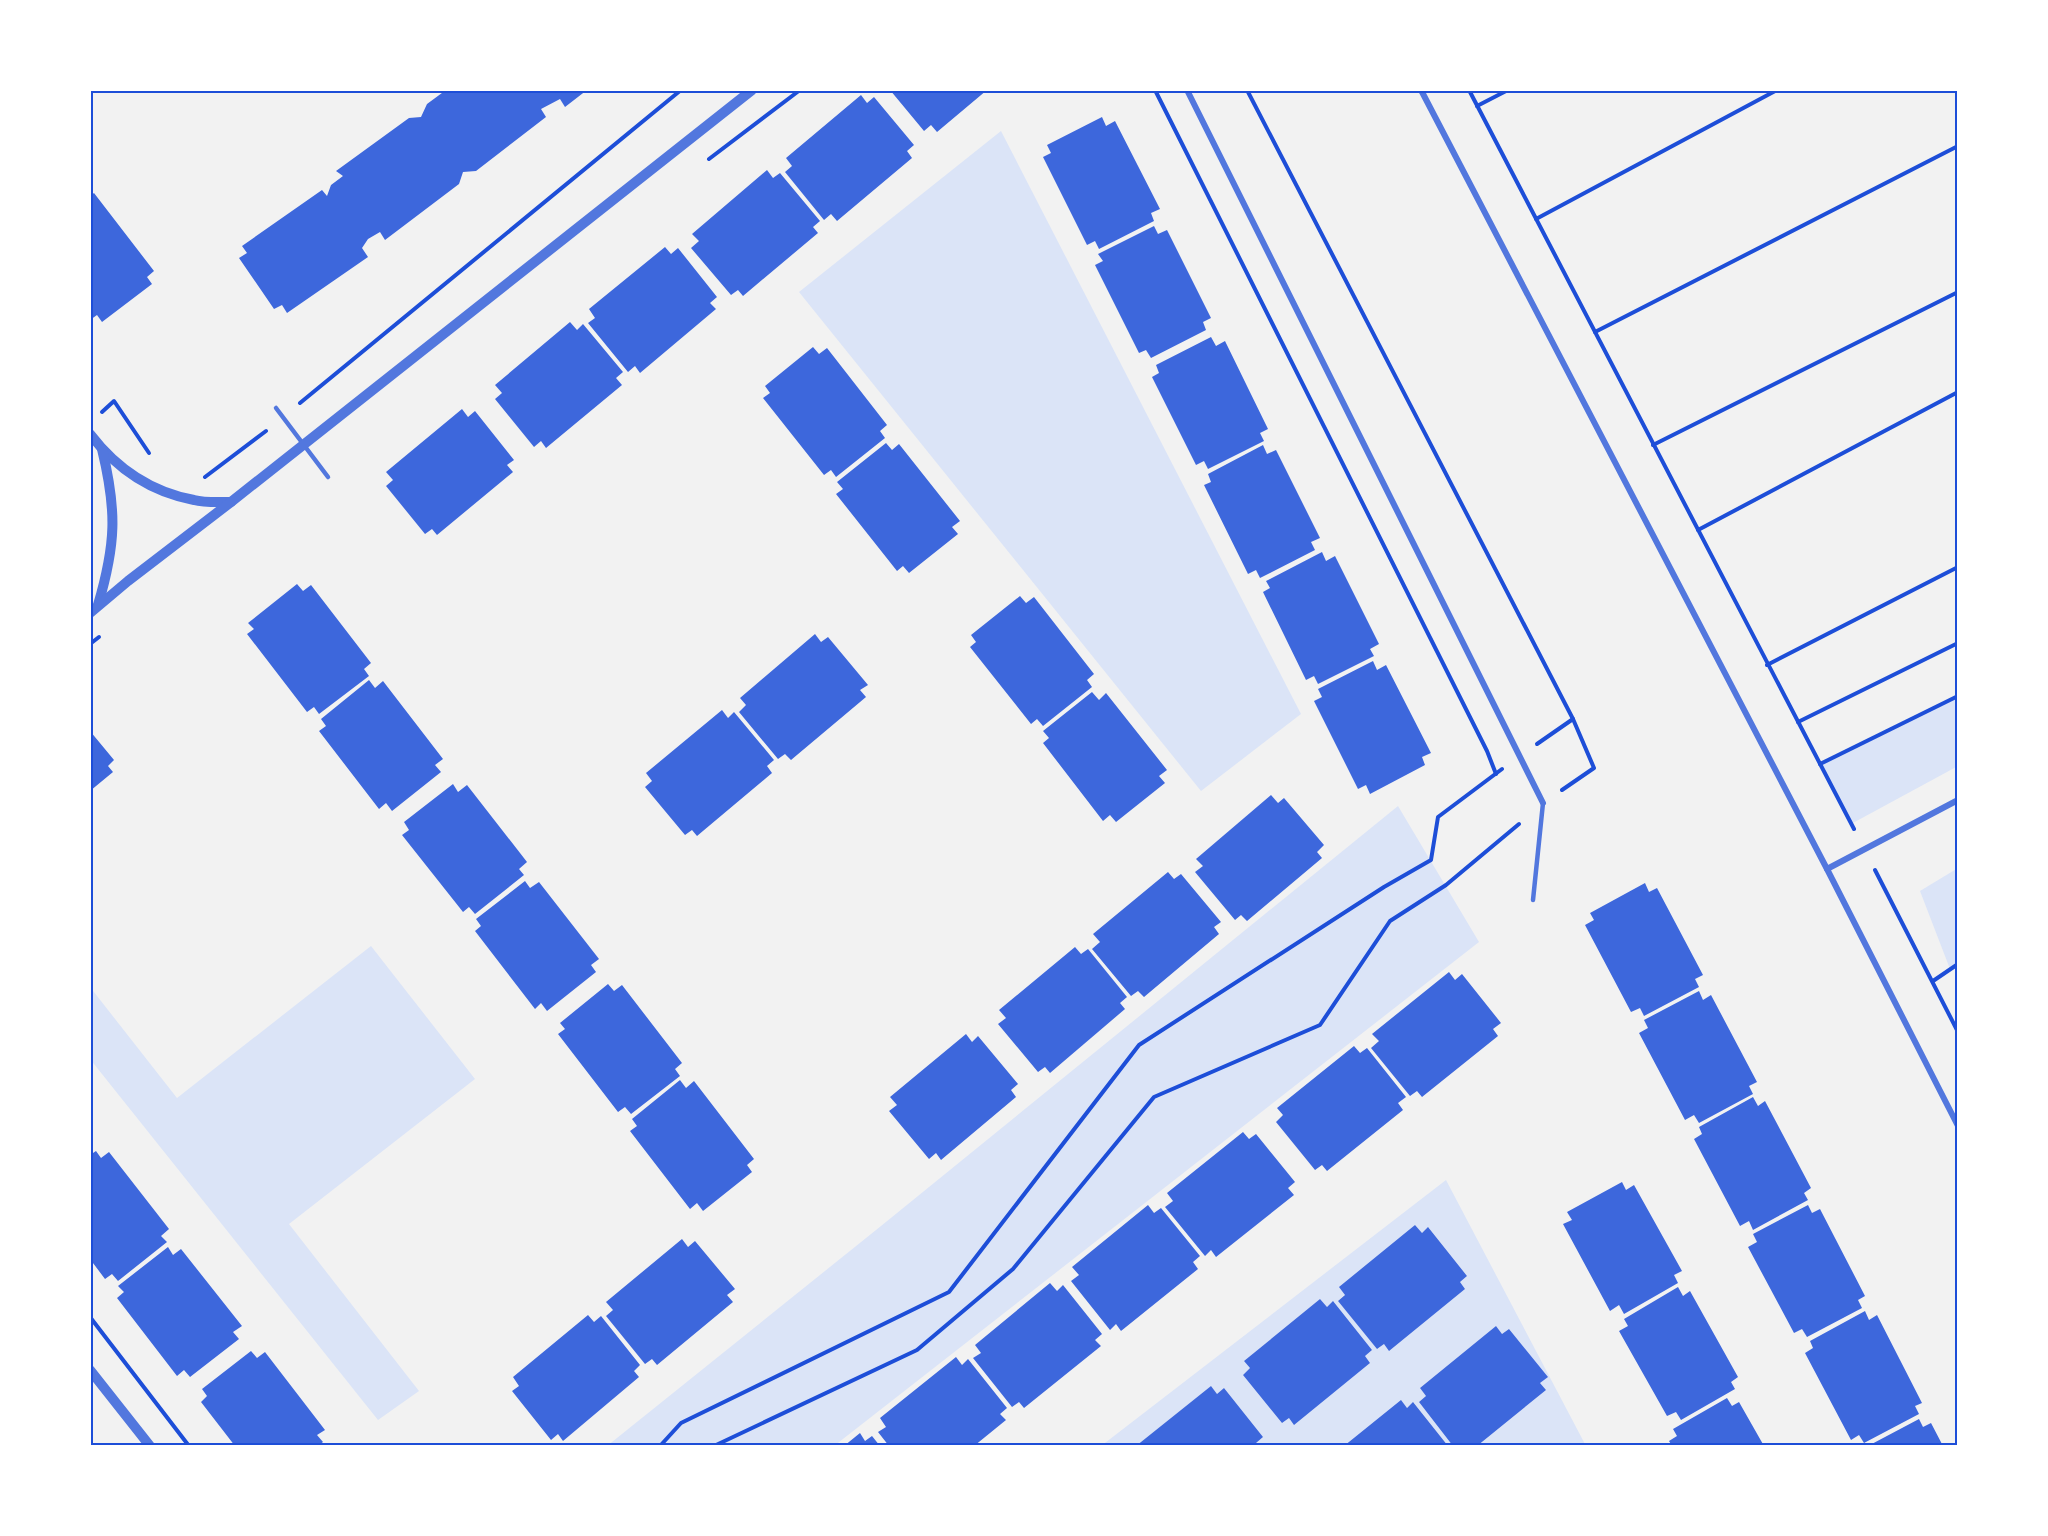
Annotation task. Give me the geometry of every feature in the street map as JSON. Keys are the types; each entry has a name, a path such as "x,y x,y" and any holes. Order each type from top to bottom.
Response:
{"street":[{"path":"94,609 752,90"},
{"path":"1187,90 1543,803"},
{"path":"1421,90 1827,869 1958,1126"},
{"path":"90,434 102,449 129,473 160,491 195,501 231,502"},
{"path":"94,609 109,567 113,528 111,488 102,449"},
{"path":"1827,869 1958,800"},
{"path":"90,1370 150,1446"}],"lane":[{"path":"276,408 328,477"},
{"path":"1533,900 1543,803"}],"path":[{"path":"198,481 227,462 283,417 433,291 681,90"},
{"path":"1155,90 1482,740 1496,774"},
{"path":"714,1446 916,1350 1013,1269 1154,1097 1320,1025 1389,921 1446,885 1543,803 1594,768 1573,719 1247,90"},
{"path":"1469,90 1958,1032"},
{"path":"1477,106 1508,90"},
{"path":"1536,219 1777,90"},
{"path":"1595,332 1958,146"},
{"path":"1653,445 1958,292"},
{"path":"1698,530 1958,392"},
{"path":"98,416 114,401 151,456"},
{"path":"1767,664 1958,567"},
{"path":"1798,722 1958,643"},
{"path":"1820,764 1958,696"},
{"path":"660,1446 681,1423 949,1292 1139,1045 1384,887 1431,860 1438,817 1573,719"},
{"path":"1933,981 1958,964"},
{"path":"90,1317 189,1446"}],"shaded area":[{"path":"1001,131 1301,714 1201,791 799,292"},
{"path":"1958,696 1958,766 1851,824 1820,764"},
{"path":"1398,806 1479,942 834,1446 607,1446 881,1226"},
{"path":"1958,868 1958,964 1950,969 1920,891"},
{"path":"371,946 475,1079 289,1224 419,1391 378,1420 90,1059 90,987 177,1098"},
{"path":"1446,1180 1586,1446 1477,1446 1546,1390 1540,1383 1547,1377 1509,1329 1502,1334 1496,1326 1420,1388 1426,1396 1419,1402 1453,1446 1448,1446 1414,1403 1344,1446 1258,1446 1256,1443 1263,1437 1224,1388 1217,1394 1211,1386 1136,1446 1101,1446","holes":["1415,1225 1422,1233 1429,1228 1467,1276 1460,1282 1465,1289 1389,1350 1384,1344 1377,1349 1338,1301","1320,1299 1327,1307 1334,1302 1372,1350 1365,1356 1370,1363 1294,1424 1289,1418 1282,1423 1243,1375 1250,1368 1244,1361"]}],"building":[{"path":"446,90 587,90 565,107 560,99 541,109 546,117 476,171 463,172 459,184 385,240 380,232 368,239 362,248 368,257 287,313 282,305 274,309 239,258 247,253 242,246 322,190 327,196 331,185 343,176 336,171 409,118 421,117 427,104"},
{"path":"890,90 987,90 937,132 931,125 924,131"},
{"path":"861,95 867,103 874,97 914,145 907,151 912,158 837,221 831,214 824,220 785,172 792,166 786,158"},
{"path":"1102,117 1106,126 1115,121 1160,209 1151,213 1154,221 1099,249 1095,241 1087,245 1043,157 1051,153 1047,145"},
{"path":"767,170 773,178 780,173 820,221 813,227 818,233 743,296 738,290 731,295 691,248 699,241 692,234"},
{"path":"94,193 154,271 147,277 152,284 102,322 97,315 90,320 90,196"},
{"path":"1154,226 1158,234 1167,230 1211,318 1203,322 1206,330 1151,358 1146,350 1139,353 1095,265 1103,261 1098,254"},
{"path":"665,247 671,254 678,248 717,297 710,303 716,309 640,373 635,366 628,372 588,323 595,318 589,309"},
{"path":"570,322 577,330 583,324 623,372 616,378 622,385 546,448 541,441 534,447 495,399 502,393 495,385"},
{"path":"1211,337 1216,346 1225,341 1268,429 1260,433 1264,441 1208,469 1204,461 1196,465 1152,377 1159,373 1156,365"},
{"path":"813,347 819,354 827,348 887,425 880,431 885,438 836,477 831,470 824,475 763,398 770,393 765,386"},
{"path":"462,409 468,417 475,411 514,460 507,465 513,472 437,535 432,529 425,534 386,486 393,480 386,472"},
{"path":"886,443 892,450 899,444 960,521 952,527 958,534 909,573 903,566 897,571 836,494 843,489 837,482"},
{"path":"1263,445 1267,454 1276,450 1320,538 1311,542 1315,550 1260,578 1256,570 1248,574 1204,485 1211,482 1208,474"},
{"path":"1322,552 1326,561 1335,556 1379,644 1370,649 1374,656 1318,684 1314,676 1306,680 1263,592 1270,588 1266,581"},
{"path":"297,584 303,591 311,585 371,663 364,669 369,676 319,714 314,707 307,712 247,634 254,629 248,623"},
{"path":"1020,596 1026,603 1034,597 1094,674 1087,680 1092,687 1043,726 1037,719 1031,724 970,647 976,642 971,635"},
{"path":"815,634 821,642 828,637 868,685 860,690 866,697 791,760 785,754 778,759 739,712 746,705 740,698"},
{"path":"1373,661 1377,670 1386,665 1431,753 1422,757 1425,765 1370,794 1366,785 1358,789 1314,701 1322,697 1318,689"},
{"path":"369,680 375,688 383,681 443,759 435,765 441,772 392,811 386,803 379,809 319,731 326,726 321,719"},
{"path":"1092,692 1099,700 1106,693 1167,770 1159,776 1165,783 1116,822 1110,815 1103,821 1043,743 1049,738 1043,731"},
{"path":"722,710 728,718 734,712 774,760 767,766 772,773 697,836 692,830 685,835 645,787 652,781 646,773"},
{"path":"90,731 114,760 108,766 113,772 90,791"},
{"path":"453,784 458,792 467,785 527,862 519,869 524,875 475,914 469,907 463,912 402,835 409,830 404,822"},
{"path":"1271,795 1278,803 1284,798 1324,845 1317,852 1322,858 1247,921 1241,915 1235,920 1195,872 1203,866 1196,859"},
{"path":"1168,872 1174,879 1181,874 1221,922 1214,927 1219,934 1144,997 1138,991 1131,996 1092,949 1100,942 1093,934"},
{"path":"525,881 530,888 539,882 599,959 591,965 596,972 547,1011 541,1003 535,1009 475,931 481,926 476,919"},
{"path":"1645,883 1649,892 1657,888 1703,975 1695,979 1699,987 1644,1016 1640,1008 1631,1012 1585,925 1594,920 1590,913"},
{"path":"1075,947 1081,954 1088,949 1127,997 1120,1003 1125,1009 1050,1073 1045,1067 1038,1072 998,1024 1006,1018 999,1010"},
{"path":"1449,972 1455,980 1462,974 1501,1023 1493,1029 1498,1036 1422,1097 1417,1091 1410,1096 1371,1048 1379,1041 1372,1034"},
{"path":"608,984 614,991 622,985 682,1063 675,1069 680,1076 631,1114 625,1107 618,1112 558,1034 565,1029 560,1023"},
{"path":"1699,991 1703,1000 1711,995 1757,1082 1749,1086 1753,1094 1699,1123 1694,1115 1685,1120 1639,1033 1648,1028 1644,1020"},
{"path":"966,1034 972,1042 978,1036 1018,1084 1011,1090 1016,1097 941,1160 936,1153 929,1159 889,1111 897,1105 890,1097"},
{"path":"1354,1046 1360,1053 1367,1048 1406,1097 1398,1103 1403,1110 1327,1171 1322,1165 1315,1170 1276,1122 1283,1115 1277,1108"},
{"path":"680,1080 686,1088 694,1081 754,1159 747,1165 752,1172 703,1211 697,1203 690,1209 630,1131 637,1126 632,1119"},
{"path":"1753,1097 1758,1106 1765,1101 1811,1188 1804,1193 1808,1200 1753,1230 1749,1221 1740,1226 1694,1139 1702,1134 1699,1127"},
{"path":"1243,1132 1249,1139 1256,1134 1295,1182 1288,1188 1294,1195 1216,1257 1211,1250 1205,1256 1165,1207 1173,1201 1167,1193"},
{"path":"96,1151 101,1158 109,1152 169,1229 161,1236 167,1242 118,1281 112,1274 105,1279 90,1259 90,1155"},
{"path":"1622,1182 1626,1190 1634,1185 1682,1271 1674,1275 1678,1283 1624,1314 1619,1305 1610,1311 1563,1224 1572,1220 1567,1212"},
{"path":"1148,1205 1154,1213 1161,1208 1200,1256 1193,1262 1198,1269 1121,1331 1116,1324 1110,1330 1071,1281 1079,1275 1072,1267"},
{"path":"1808,1205 1812,1213 1820,1209 1865,1296 1858,1300 1862,1308 1807,1337 1802,1329 1794,1333 1748,1247 1757,1242 1753,1234"},
{"path":"1415,1225 1422,1233 1428,1227 1467,1276 1460,1282 1465,1289 1389,1351 1384,1344 1377,1349 1338,1301 1345,1295 1339,1287"},
{"path":"682,1239 688,1247 695,1241 735,1289 727,1295 733,1302 657,1365 652,1359 645,1364 606,1316 613,1310 606,1302"},
{"path":"168,1247 173,1255 181,1249 242,1326 233,1332 239,1339 190,1377 184,1370 177,1376 117,1298 124,1292 118,1286"},
{"path":"1050,1283 1057,1291 1063,1285 1102,1334 1095,1340 1101,1346 1024,1408 1019,1402 1012,1407 973,1358 981,1353 975,1345"},
{"path":"1678,1287 1683,1296 1690,1291 1738,1377 1731,1382 1735,1389 1681,1420 1676,1412 1667,1416 1619,1331 1628,1326 1624,1319"},
{"path":"1320,1299 1327,1307 1333,1301 1372,1350 1365,1356 1370,1363 1294,1425 1289,1418 1282,1423 1243,1375 1250,1368 1244,1361"},
{"path":"1865,1311 1869,1320 1877,1315 1922,1403 1915,1406 1919,1414 1864,1443 1859,1435 1851,1440 1805,1353 1813,1348 1810,1341"},
{"path":"588,1315 594,1322 601,1316 640,1365 634,1371 639,1377 563,1441 558,1434 551,1440 512,1391 519,1386 513,1377"},
{"path":"1496,1326 1502,1334 1509,1329 1548,1377 1540,1383 1546,1390 1477,1446 1453,1446 1419,1402 1426,1396 1420,1388"},
{"path":"251,1351 257,1358 265,1352 325,1430 317,1435 323,1442 318,1446 235,1446 201,1402 207,1396 202,1389"},
{"path":"956,1357 962,1365 968,1359 1007,1408 1000,1414 1006,1420 974,1446 889,1446 878,1432 886,1427 880,1418"},
{"path":"1211,1386 1217,1394 1224,1388 1263,1437 1256,1443 1258,1446 1136,1446"},
{"path":"1727,1398 1732,1406 1739,1402 1764,1446 1672,1446 1669,1441 1677,1436 1673,1429"},
{"path":"1401,1400 1407,1408 1413,1402 1448,1446 1344,1446"},
{"path":"1919,1419 1923,1427 1931,1423 1943,1446 1868,1446"},
{"path":"860,1433 865,1441 872,1436 880,1446 844,1446"}]}
